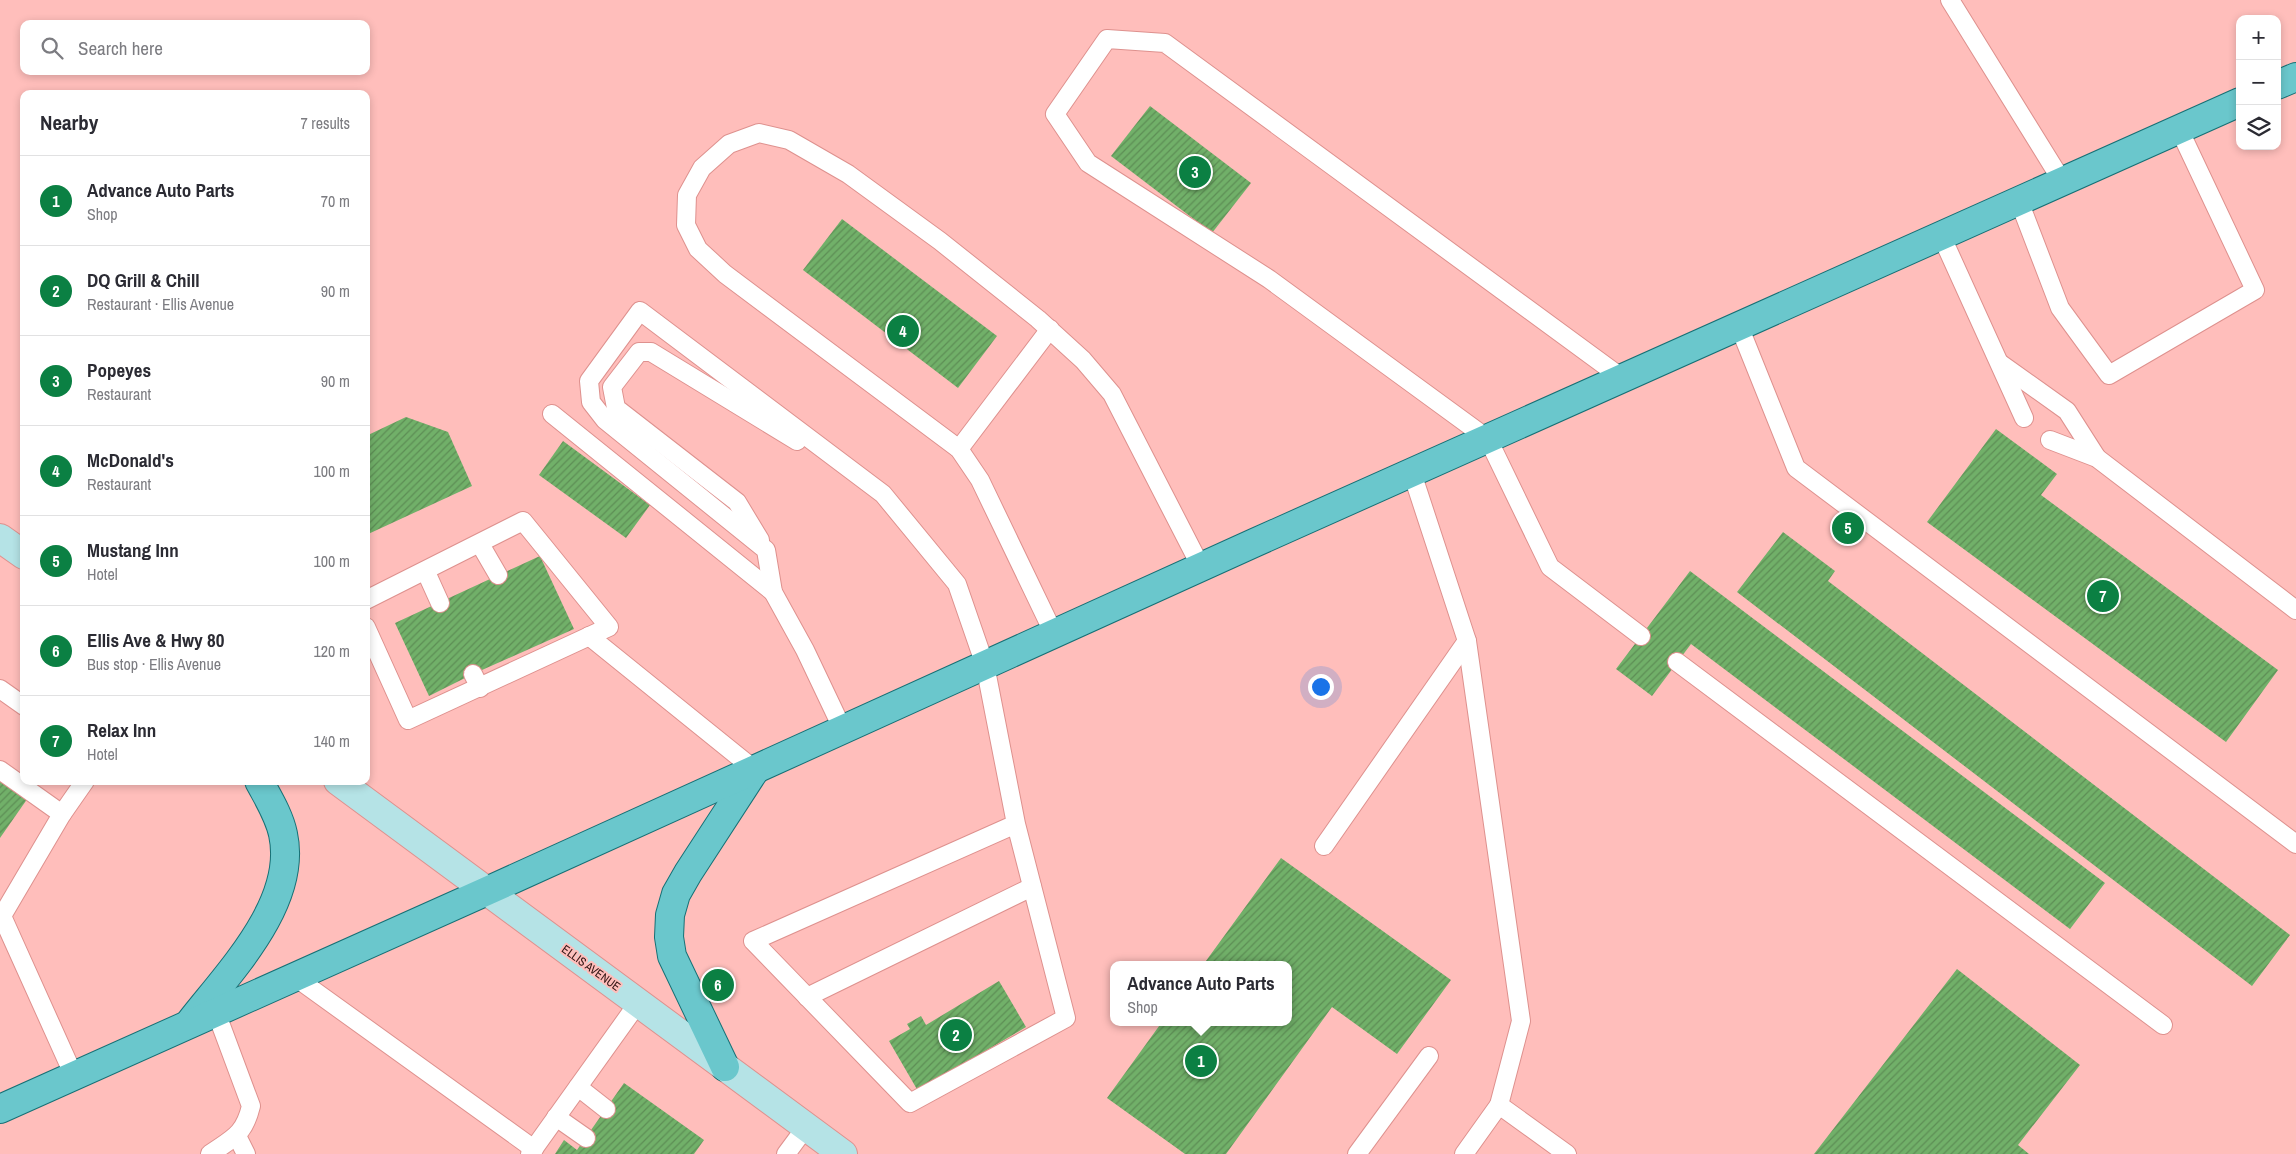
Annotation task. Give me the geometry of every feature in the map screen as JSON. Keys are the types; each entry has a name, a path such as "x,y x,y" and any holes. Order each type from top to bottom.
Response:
{"main road":[{"path":"2281,83 2296,77"},
{"path":"0,1109 1488,438 2236,104"},
{"path":"0,538 20,552"},
{"path":"725,1067 672,956 669,937 670,916 676,894 688,873 755,770"},
{"path":"189,1024 253,941 270,913 280,884 286,857 283,833 261,785"},
{"name":"ELLIS AVENUE","path":"343,785 843,1154"}],"lane":[{"path":"1950,0 2062,182"},
{"path":"1622,378 1165,43 1107,39 1055,114 1088,163 1269,279 1488,438 1550,567 1641,636"},
{"path":"2019,201 2060,308 2109,375 2255,290 2179,129"},
{"path":"1054,634 980,480 959,449 725,274 698,250 686,225 687,195 702,168 729,144 759,133 789,140 848,174 940,242 1050,329 1083,360 1112,394 1202,567"},
{"path":"1941,235 2024,418"},
{"path":"766,550 605,420 591,402 589,381 640,311 883,494 957,584 985,665 1016,824 1066,1018 910,1103 753,942 1016,824"},
{"path":"1739,326 1796,468 2296,844"},
{"path":"959,449 1050,329"},
{"path":"842,464 785,435 651,352 639,352 612,387 616,408 737,502 766,550 773,592 805,650 844,730"},
{"path":"2000,364 2067,411 2097,458"},
{"path":"552,414 773,592"},
{"path":"2050,440 2097,458 2296,610"},
{"path":"1412,473 1466,641 1521,1021 1499,1105 1464,1154"},
{"path":"370,598 426,572 523,521 609,627 589,636 536,654 476,681 408,720 370,636"},
{"path":"480,544 498,575"},
{"path":"426,572 440,603"},
{"path":"589,636 755,770"},
{"path":"1324,846 1466,641"},
{"path":"1677,662 2163,1025"},
{"path":"0,689 20,703"},
{"path":"0,770 20,784"},
{"path":"21,785 62,814"},
{"path":"74,1076 1,915 62,814 82,785"},
{"path":"807,996 1032,887"},
{"path":"295,977 532,1152 638,1003"},
{"path":"210,1154 237,1136 247,1122 251,1106 216,1012"},
{"path":"1357,1154 1429,1056"},
{"path":"578,1088 606,1109"},
{"path":"1499,1105 1567,1154"},
{"path":"556,1117 586,1138"},
{"path":"786,1154 806,1127"},
{"path":"237,1136 246,1154"}],"building":[{"path":"1150,106 1251,183 1212,233 1111,156"},
{"path":"842,219 997,336 958,388 803,270"},
{"path":"406,417 448,432 472,486 370,533 370,434"},
{"path":"1996,429 2057,474 2041,495 2278,670 2226,742 1927,522"},
{"path":"563,441 650,505 626,538 539,475"},
{"path":"1783,532 1835,571 1828,581 2290,935 2252,986 1737,592"},
{"path":"540,556 574,629 473,674 429,696 395,623"},
{"path":"1690,571 2105,883 2070,929 1691,644 1652,696 1616,669"},
{"path":"0,774 30,795 0,838"},
{"path":"1281,858 1451,980 1397,1054 1332,1007 1226,1154 1185,1154 1107,1098 1159,1026 1292,1026 1292,961 1206,961"},
{"path":"1957,969 2080,1065 2018,1145 2029,1154 1814,1154"},
{"path":"999,981 1026,1027 918,1091 889,1041 910,1029 907,1024 921,1016 926,1025"},
{"path":"624,1083 704,1140 694,1154 555,1154 564,1140 577,1150"}],"place":[{"name":"Popeyes","path":"1195,172"},
{"name":"McDonald's","path":"903,331"},
{"name":"Mustang Inn","path":"1848,528"},
{"name":"Relax Inn","path":"2103,596"},
{"name":"Ellis Ave & Hwy 80","path":"718,985"},
{"name":"DQ Grill & Chill","path":"956,1035"},
{"name":"Advance Auto Parts","path":"1201,1061"}]}
